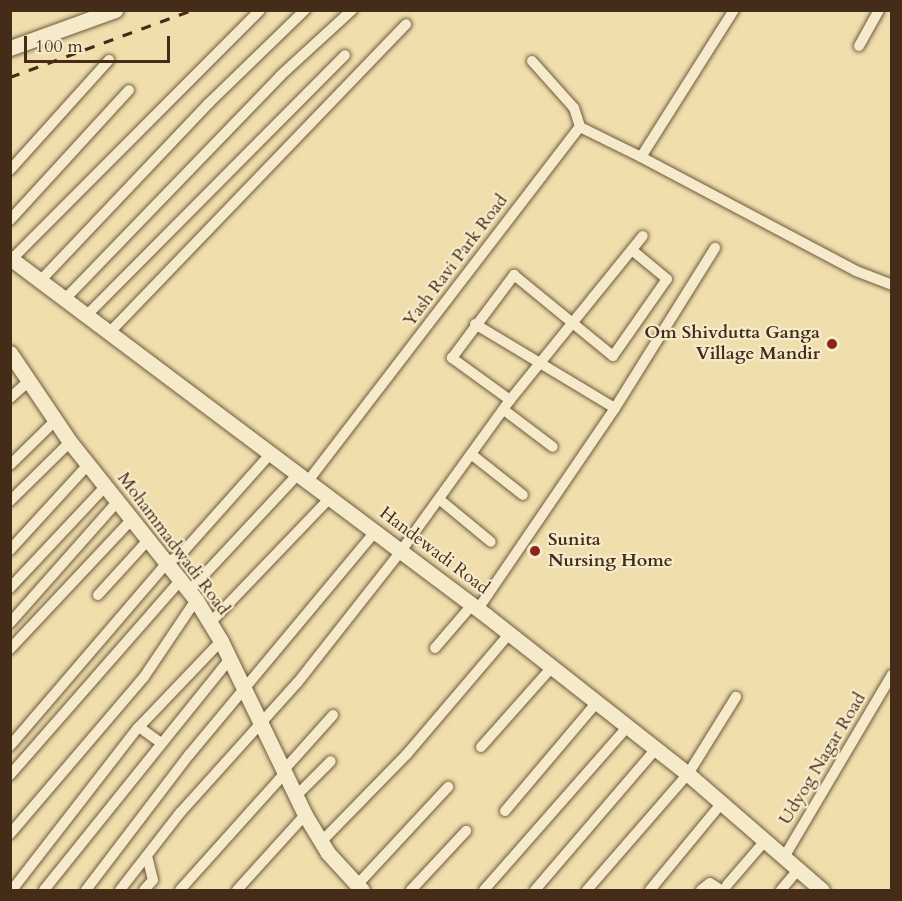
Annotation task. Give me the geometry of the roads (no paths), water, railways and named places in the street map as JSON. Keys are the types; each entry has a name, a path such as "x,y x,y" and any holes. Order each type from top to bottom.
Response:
{"main road":[{"path":"10,48 115,10"},
{"name":"Handewadi Road","path":"11,259 475,607 628,726 688,774 822,891"},
{"name":"Mohammadwadi Road","path":"11,356 70,442 188,591 222,641 305,815 321,842 360,888"}],"street":[{"path":"11,259 260,10"},
{"path":"41,280 209,103 305,10"},
{"path":"65,299 280,76 352,10"},
{"path":"641,157 734,10"},
{"path":"860,46 879,10"},
{"path":"110,332 406,24"},
{"path":"87,315 345,55"},
{"path":"10,170 109,60"},
{"path":"532,60 574,108 580,127 856,271 891,285"},
{"path":"10,220 129,90"},
{"name":"Yash Ravi Park Road","path":"188,591 303,477 580,127"},
{"path":"120,891 147,856 298,682 401,551 510,400 643,236"},
{"path":"435,648 475,607 615,408 715,248"},
{"path":"510,400 453,358 514,275 613,356 667,279 632,250"},
{"path":"476,324 615,408"},
{"path":"10,398 29,381"},
{"path":"504,410 553,447"},
{"path":"10,465 55,421"},
{"path":"10,501 70,442"},
{"path":"10,746 166,564 182,553 271,453"},
{"path":"471,454 524,495"},
{"path":"10,550 88,465"},
{"path":"10,588 105,487"},
{"path":"210,623 330,498"},
{"path":"439,499 491,542"},
{"path":"10,622 117,502"},
{"path":"10,649 131,520"},
{"path":"86,891 243,688 375,532"},
{"path":"98,595 148,540"},
{"path":"10,776 188,591"},
{"path":"10,834 144,677 188,591"},
{"path":"321,842 407,754 509,634"},
{"path":"12,891 139,727 222,641"},
{"path":"44,891 160,742 230,659"},
{"path":"481,747 552,667"},
{"name":"Udyog Nagar Road","path":"783,859 891,675"},
{"path":"587,891 688,774 736,697"},
{"path":"505,811 597,702"},
{"path":"180,891 333,716"},
{"path":"484,891 628,726"},
{"path":"139,727 160,742"},
{"path":"535,891 656,749"},
{"path":"296,796 331,760"},
{"path":"360,888 447,787"},
{"path":"650,891 722,804"},
{"path":"237,891 305,815"},
{"path":"411,891 466,831"},
{"path":"702,891 710,883 724,888 764,842"},
{"path":"144,891 153,880 147,856"},
{"path":"781,891 797,871"}],"railway":[{"path":"10,77 192,10"}],"place":[{"name":"Om Shivdutta Ganga Village Mandir","path":"832,344"},
{"name":"Sunita Nursing Home","path":"535,551"}]}
